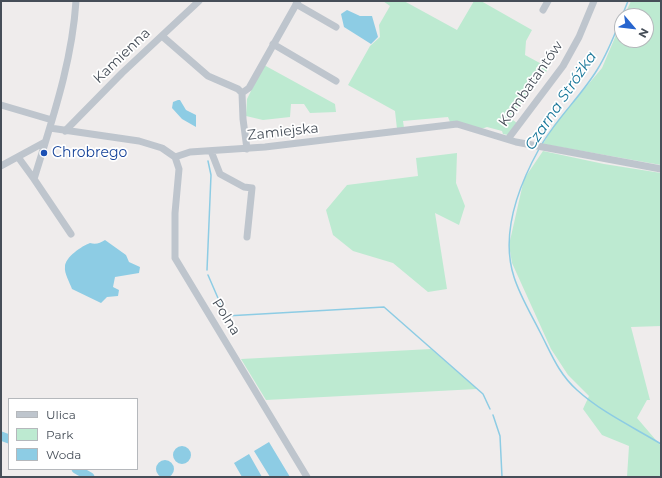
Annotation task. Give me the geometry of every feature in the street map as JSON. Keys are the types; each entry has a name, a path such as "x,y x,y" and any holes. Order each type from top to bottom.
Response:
{"street":[{"path":"34,179 68,65 76,1"},
{"name":"Kamienna","path":"65,131 199,1"},
{"path":"543,10 548,1"},
{"name":"Kombatantów","path":"508,139 563,66 579,37 592,9 594,1"},
{"path":"242,93 249,88 297,3 336,27"},
{"path":"162,36 208,76 238,89 242,93 247,149"},
{"path":"273,44 336,81"},
{"path":"1,105 51,124 65,131 139,141 162,148 175,157"},
{"name":"Zamiejska","path":"175,157 186,153 247,149 450,125 464,126 540,147 661,169"},
{"path":"1,166 45,142"},
{"path":"211,151 220,174 244,187 252,188 247,237"},
{"path":"18,157 71,234"},
{"name":"Polna","path":"175,157 179,169 175,213 175,258 307,477"}],"green space":[{"path":"383,1 404,1 457,30 474,1 481,1 532,30 526,41 525,55 549,68 510,118 517,123 508,135 503,134 502,131 487,127 481,129 450,122 448,117 403,121 404,128 397,129 395,111 348,85 370,46 380,37 379,25 390,6"},
{"path":"631,1 661,1 661,165 543,144 554,125 602,68 614,40 614,48 654,48 654,8 628,8"},
{"path":"264,65 335,104 336,112 310,113 304,104 291,104 290,117 263,120 246,116 247,99"},
{"path":"543,151 604,164 661,173 661,326 631,327 650,400 647,400 637,418 661,446 661,477 627,477 629,446 602,435 583,409 589,396 568,375 551,349 512,263 509,245 524,179"},
{"path":"457,153 456,183 465,206 459,225 435,213 447,289 428,292 393,263 353,251 333,235 326,210 347,185 418,176 416,158"},
{"path":"431,349 477,389 266,400 241,359"}],"water":[{"path":"347,10 360,16 372,16 378,37 371,44 344,27 341,14"},
{"path":"180,100 186,110 196,115 196,127 182,119 172,108 173,102"},
{"path":"105,240 126,255 129,262 140,267 139,273 115,277 113,287 119,290 118,296 107,297 101,303 72,289 66,275 65,267 68,259 79,249 90,243 94,244"},
{"path":"269,442 290,477 270,477 254,451"},
{"path":"182,446 188,449 191,455 188,461 182,464 176,461 173,455 176,449"},
{"path":"249,454 262,477 242,477 234,463"},
{"path":"165,460 171,463 174,469 171,475 165,478 159,475 156,469 159,463"}],"waterway":[{"name":"Czarna Stróżka","path":"625,8 628,1"},
{"name":"Czarna Stróżka","path":"542,144 597,70 614,37"},
{"name":"Czarna Stróżka","path":"539,149 518,195 510,228 510,261 519,291 556,362 570,383 596,405 661,444"},
{"path":"207,270 211,175 208,161"},
{"path":"208,275 224,312"},
{"path":"226,316 384,307 483,394 490,409"},
{"path":"493,415 500,436 502,477"},
{"path":"1,436 8,439"},
{"path":"78,470 90,477"}],"place":[{"name":"Chrobrego","path":"44,153"}]}
